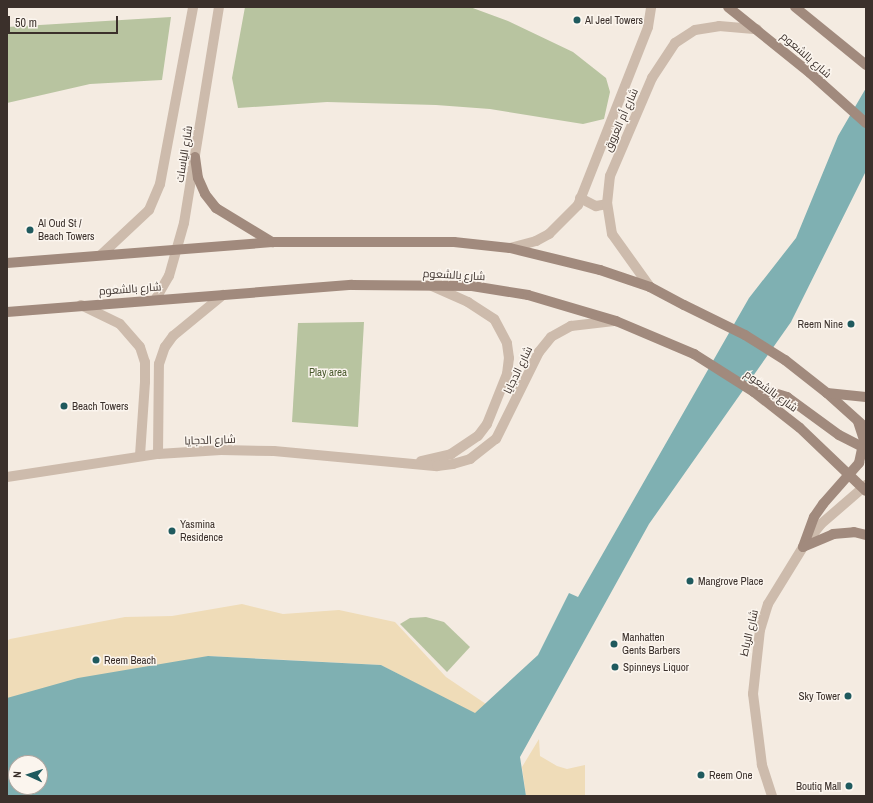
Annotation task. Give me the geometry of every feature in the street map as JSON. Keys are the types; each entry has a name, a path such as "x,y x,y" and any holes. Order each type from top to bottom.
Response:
{"main road":[{"name":"شارع بالشعوم","path":"728,7 810,73 866,123"},
{"path":"795,7 866,66"},
{"path":"195,157 198,178 205,194 216,208 272,242"},
{"path":"7,264 272,242 454,242 510,248 555,257 650,288 745,335 785,360 828,393 853,414 866,428"},
{"name":"شارع بالشعوم","path":"7,312 81,305 352,285 472,286 528,295 616,321 694,354 754,392 800,428 865,488"},
{"path":"754,392 771,392 791,399 839,435 865,449"},
{"path":"828,393 866,397"},
{"path":"803,547 810,527 823,504 850,475 859,463 865,449 861,428 853,414"},
{"path":"803,547 833,534 854,532 866,535"}],"street":[{"name":"شارع الياسات","path":"101,255 149,210 160,184 193,7"},
{"name":"شارع الياسات","path":"155,300 169,276 178,249 195,157 219,7"},
{"name":"شارع أم العروق","path":"510,248 536,241 548,234 578,205 648,26 651,7"},
{"name":"شارع أم العروق","path":"650,288 612,234 607,204 610,176 652,78 675,43 695,30 719,26 757,29"},
{"path":"580,198 596,206 607,204"},
{"name":"شارع الدجايا","path":"415,462 451,454 478,436 486,424 507,374 509,358 507,343 494,319 482,309 432,286"},
{"path":"158,454 159,364 165,347 173,336 223,295"},
{"path":"81,305 120,324 140,347 145,362 140,456"},
{"name":"شارع الدجايا","path":"7,477 158,454 274,451 415,462 437,466 454,464 470,459 484,450 496,439 506,424 540,352 551,337 571,326 616,321"},
{"name":"شارع الرباط","path":"772,796 762,765 756,736 752,694 755,658 768,604 803,547 821,524 865,488"}],"green space":[{"path":"245,7 470,7 508,21 573,52 606,78 610,92 604,119 583,124 490,109 436,105 327,102 238,108 232,78"},
{"path":"171,17 162,80 90,84 7,103 7,27"},
{"name":"Play area","path":"364,322 358,427 292,422 298,323"},
{"path":"426,617 444,622 470,647 447,672 400,624 410,618"}],"sand":[{"name":"Reem Beach","path":"242,604 283,614 339,610 395,622 446,677 486,704 475,714 381,665 209,656 7,700 7,641 10,639 125,617 172,616"},
{"path":"539,739 540,756 557,766 567,769 585,765 585,796 526,796 522,767"}],"water":[{"path":"866,88 866,171 791,322 649,524 520,757 526,796 7,796 7,698 78,678 208,656 381,665 475,713 538,655 569,593 578,597 749,298 796,238 838,136"}],"place":[{"name":"Al Jeel Towers","path":"577,20"},
{"name":"Al Oud St / Beach Towers","path":"30,230"},
{"name":"Reem Nine","path":"851,324"},
{"name":"Beach Towers","path":"64,406"},
{"name":"Yasmina Residence","path":"172,531"},
{"name":"Mangrove Place","path":"690,581"},
{"name":"Manhatten Gents Barbers","path":"614,644"},
{"name":"Reem Beach","path":"96,660"},
{"name":"Spinneys Liquor","path":"615,667"},
{"name":"Sky Tower","path":"848,696"},
{"name":"Reem One","path":"701,775"},
{"name":"Boutiq Mall","path":"849,786"}]}
